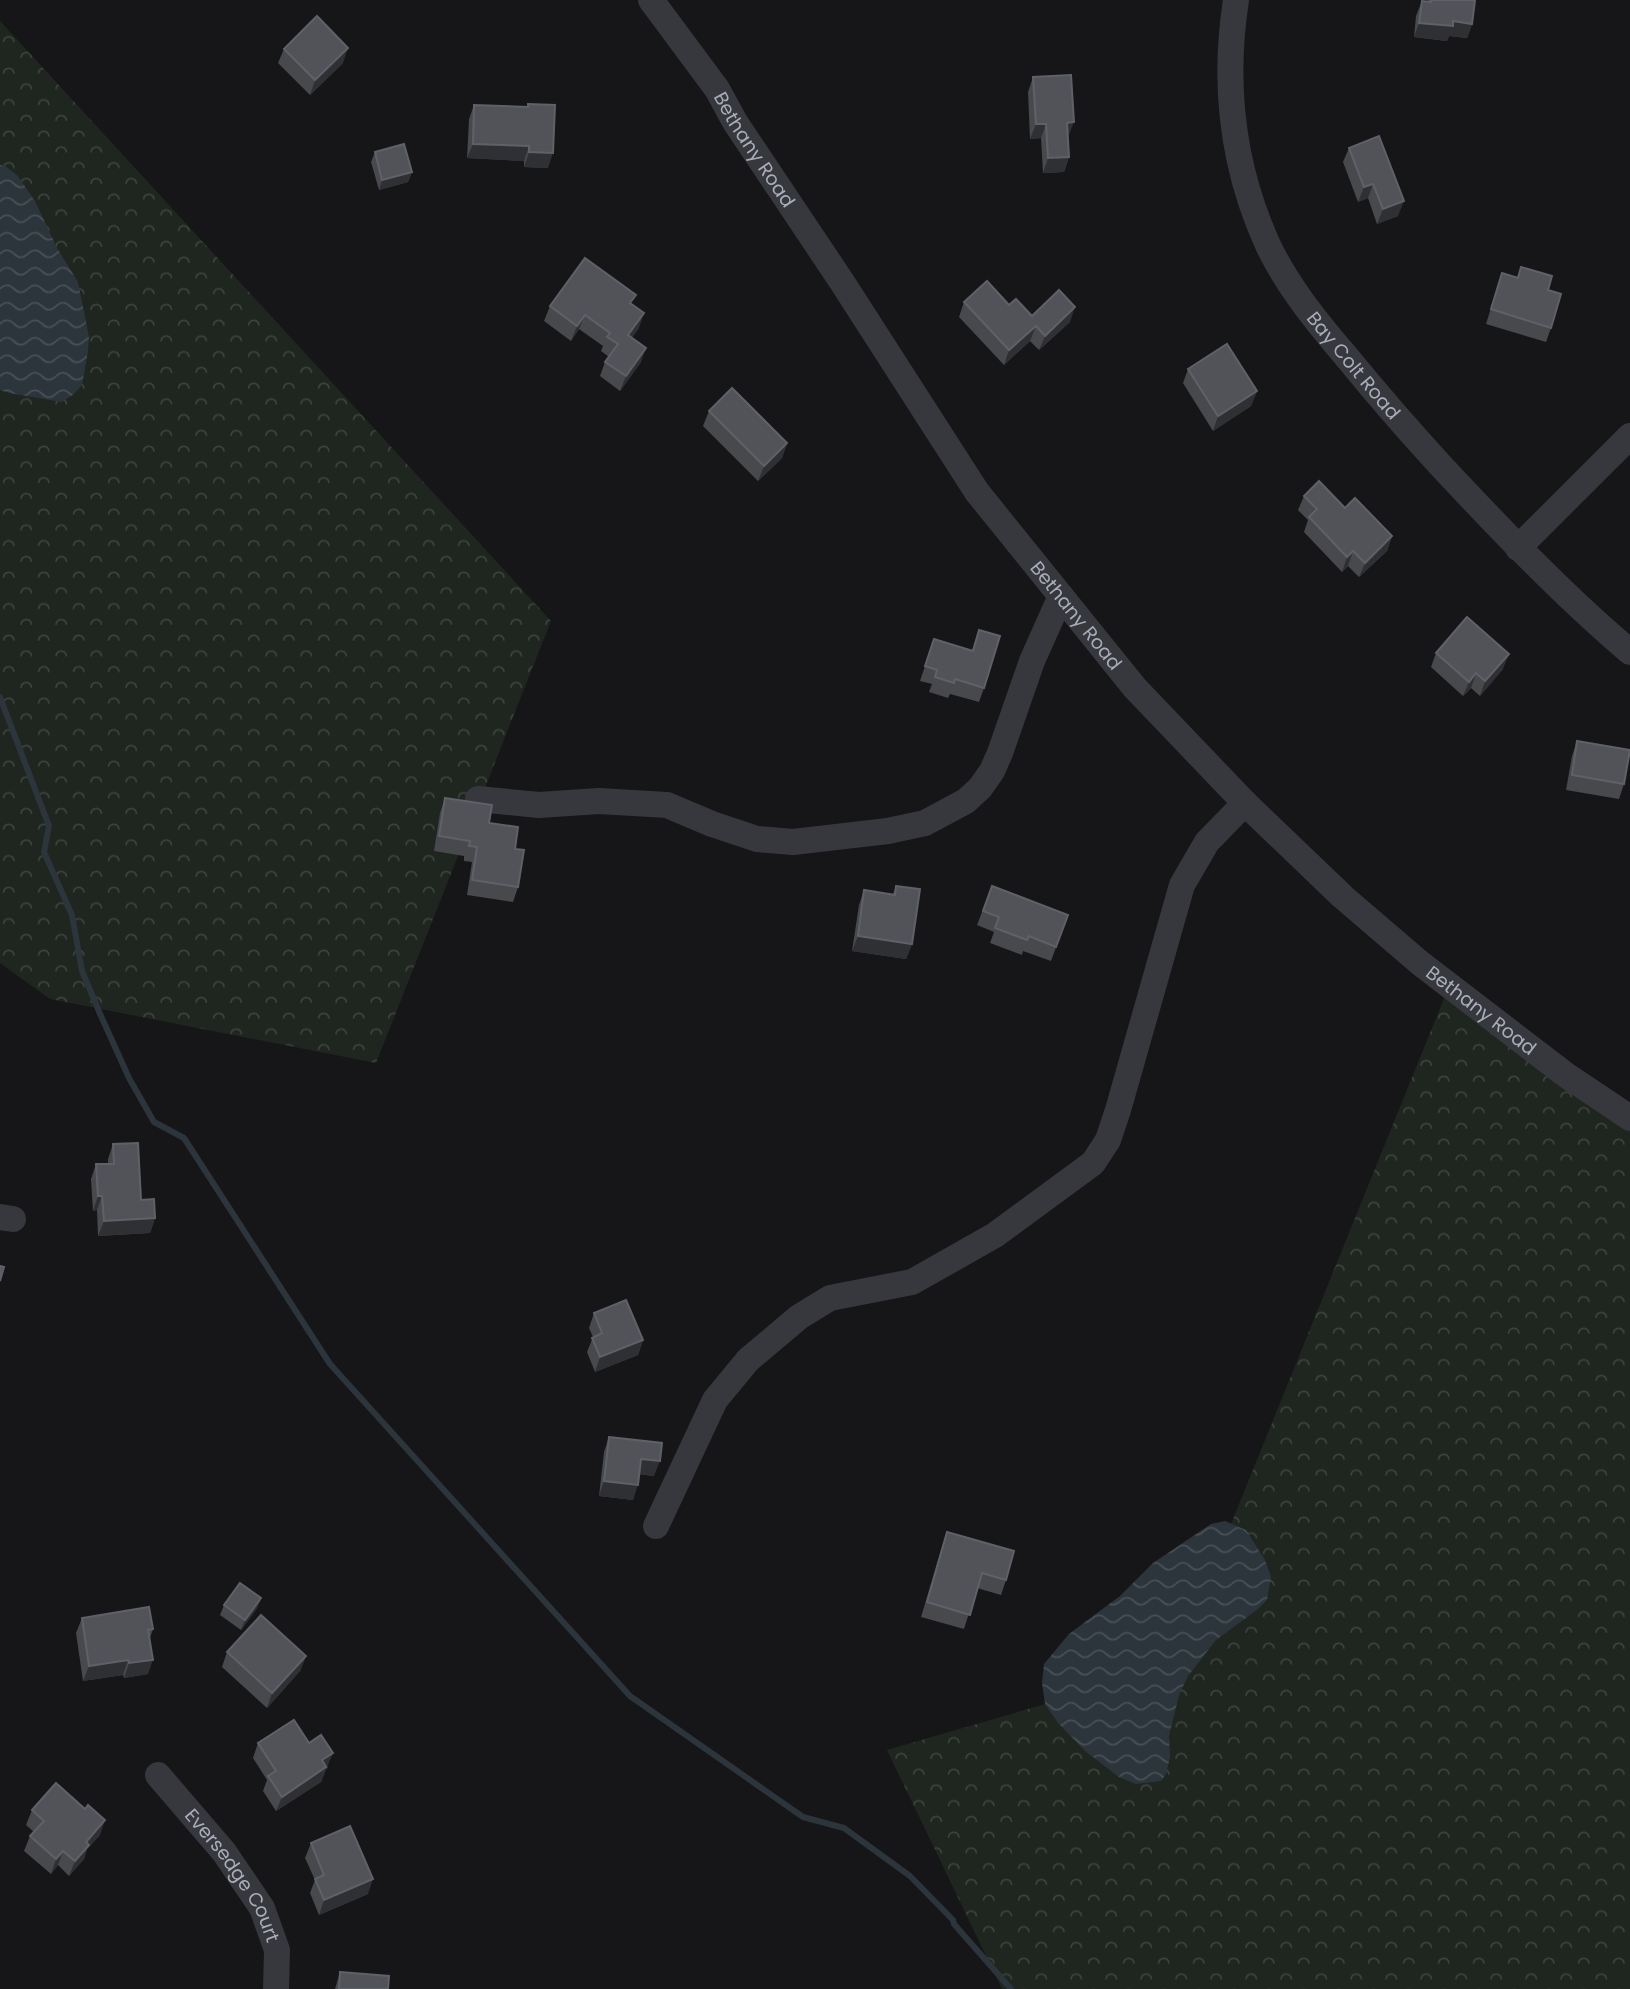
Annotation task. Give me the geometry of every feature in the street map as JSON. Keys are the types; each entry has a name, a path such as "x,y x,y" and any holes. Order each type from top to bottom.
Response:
{"street":[{"name":"Bethany Road","path":"651,0 717,89 978,492 1135,688 1245,803 1343,897 1420,963 1566,1075 1630,1118"},
{"name":"Bay Colt Road","path":"1236,0 1232,24 1229,93 1236,147 1247,193 1267,244 1290,285 1314,319 1397,418 1518,548 1630,652"},
{"path":"1518,548 1630,436"},
{"path":"478,799 539,806 599,801 667,805 757,839 793,842 888,831 925,823 965,801 980,789 992,771 1032,661 1061,596"},
{"path":"656,1526 715,1400 748,1360 799,1317 830,1298 912,1282 1005,1228 1093,1163 1108,1140 1118,1110 1182,885 1207,842 1245,803"},
{"name":"Eversedge Court","path":"158,1774 224,1852 262,1908 276,1950 276,1989"}],"green space":[{"path":"0,21 551,621 376,1063 50,999 0,963"},
{"path":"1445,996 1630,1127 1630,1989 1002,1989 887,1750 1173,1667"}],"water":[{"path":"0,165 17,175 35,201 57,248 78,282 89,337 88,351 82,385 62,402 0,390"},
{"path":"1225,1521 1246,1530 1265,1560 1271,1577 1267,1600 1216,1640 1188,1676 1179,1695 1169,1736 1170,1757 1166,1774 1161,1781 1136,1784 1119,1777 1085,1751 1058,1723 1045,1704 1042,1683 1044,1664 1069,1634 1120,1596 1153,1563 1211,1524"}],"building":[{"path":"1475,0 1472,24 1453,21 1453,26 1419,23 1422,1"},
{"path":"317,16 348,48 315,80 284,49"},
{"path":"1071,75 1074,122 1067,123 1069,157 1048,158 1046,124 1036,124 1033,77"},
{"path":"528,104 555,105 553,153 529,152 529,146 473,144 474,105 528,107"},
{"path":"1379,136 1404,201 1383,209 1373,184 1364,187 1349,148"},
{"path":"404,144 412,172 382,180 375,152"},
{"path":"585,258 636,295 630,303 644,313 628,335 646,348 626,376 605,362 618,344 607,337 610,333 585,315 577,326 550,306"},
{"path":"1521,267 1552,276 1548,290 1561,294 1551,328 1491,309 1502,273 1518,278"},
{"path":"987,281 1009,305 1016,299 1032,316 1059,290 1075,307 1045,336 1036,326 1009,350 964,302"},
{"path":"1227,344 1257,391 1218,416 1188,369"},
{"path":"732,388 787,443 764,466 709,411"},
{"path":"1319,481 1345,508 1355,498 1392,536 1365,563 1353,551 1347,557 1309,517 1317,509 1304,496"},
{"path":"1467,617 1509,654 1485,681 1476,673 1469,682 1436,653"},
{"path":"979,630 1000,636 984,688 955,679 954,683 935,677 937,670 925,666 934,639 973,651"},
{"path":"1577,741 1630,750 1624,784 1572,775"},
{"path":"445,798 492,805 489,823 518,827 515,849 524,850 518,887 472,880 477,847 469,846 470,841 439,836"},
{"path":"896,886 920,889 912,944 858,936 864,890 895,895"},
{"path":"992,886 1068,915 1056,947 1029,936 1027,940 995,928 999,917 983,911"},
{"path":"138,1143 141,1200 154,1199 155,1218 104,1221 102,1196 98,1196 96,1164 114,1164 113,1144"},
{"path":"626,1300 643,1340 600,1357 592,1338 602,1333 594,1313"},
{"path":"609,1437 662,1443 660,1461 641,1459 638,1485 604,1481"},
{"path":"947,1532 1014,1551 1006,1580 982,1573 970,1615 927,1602"},
{"path":"240,1583 261,1598 245,1620 224,1605"},
{"path":"149,1607 153,1629 148,1630 153,1660 129,1663 128,1660 89,1666 82,1618"},
{"path":"261,1615 306,1656 272,1693 227,1652"},
{"path":"294,1720 309,1743 321,1735 333,1753 322,1760 326,1767 282,1797 268,1776 276,1771 258,1743"},
{"path":"56,1783 85,1809 88,1805 105,1820 86,1842 89,1845 75,1861 63,1851 56,1859 30,1836 44,1821 32,1810"},
{"path":"350,1826 373,1879 324,1900 315,1879 324,1875 311,1843"},
{"path":"340,1972 389,1976 388,1989 339,1989"}],"waterway":[{"path":"0,697 49,826 44,852 72,915 82,971 129,1078 154,1122 184,1138 330,1364 630,1696 803,1817 844,1828 910,1876 953,1920 1011,1989"}]}
